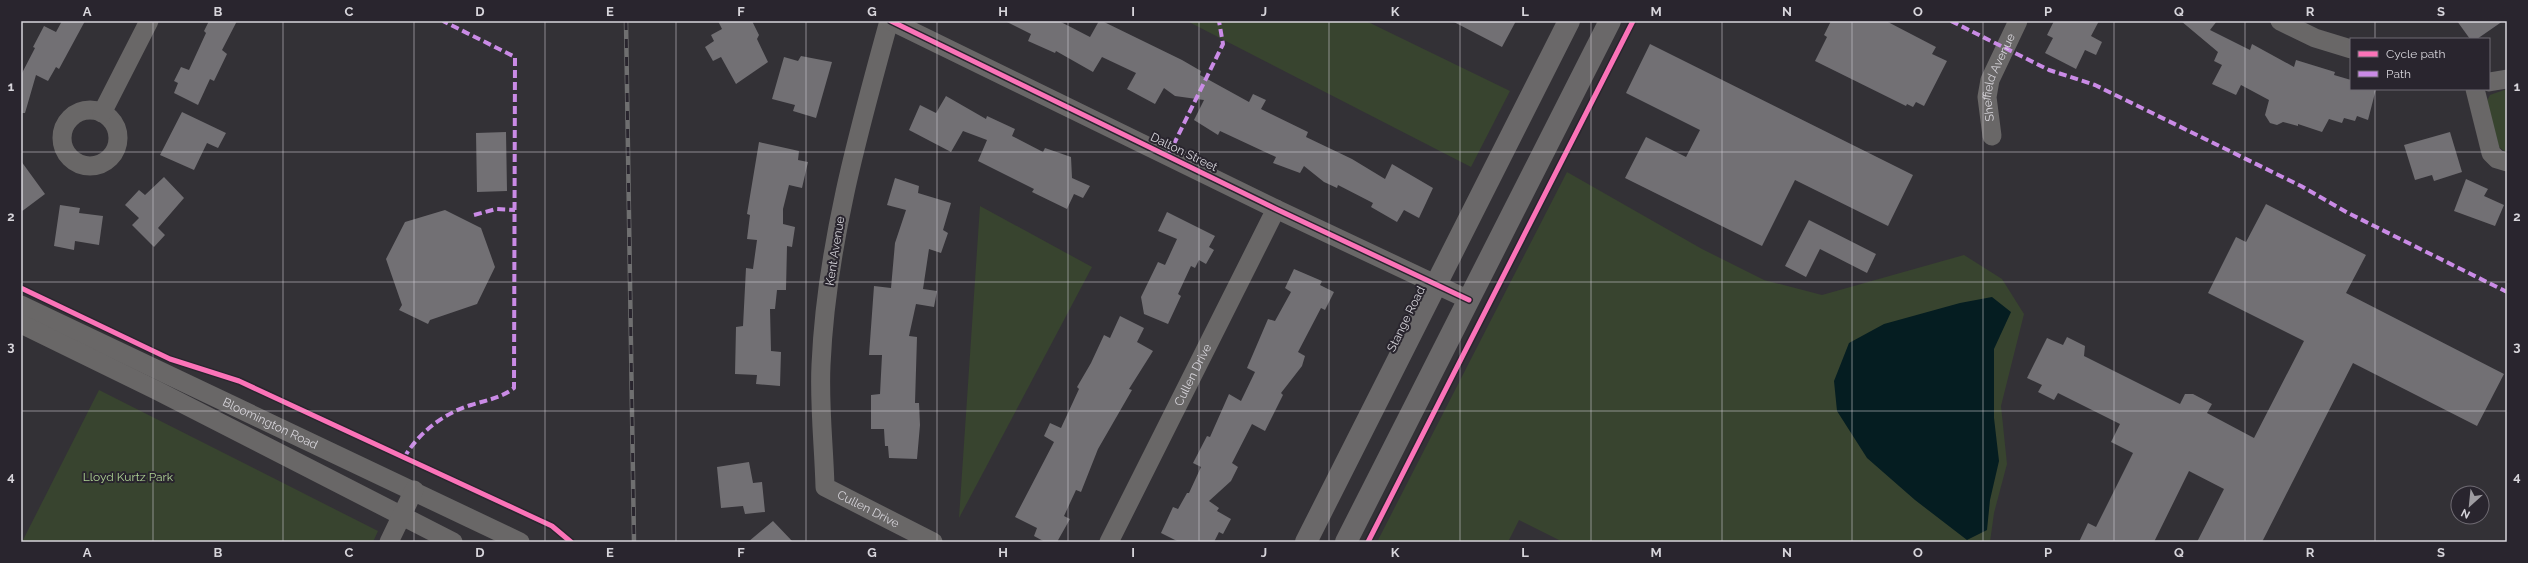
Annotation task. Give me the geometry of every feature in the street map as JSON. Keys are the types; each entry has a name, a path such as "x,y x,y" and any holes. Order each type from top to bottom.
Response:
{"main road":[{"name":"Stange Road","path":"1306,542 1435,283 1569,21"},
{"path":"1346,542 1610,21"}],"street":[{"path":"102,113 149,21"},
{"name":"Dalton Street","path":"890,21 1469,300"},
{"name":"Kent Avenue","path":"825,487 821,366 834,249 858,137 890,21"},
{"name":"Sheffield Avenue","path":"1992,136 1987,98 1990,80 2018,21"},
{"path":"2280,21 2315,38 2350,49"},
{"path":"2490,82 2507,78"},
{"path":"2475,90 2491,153 2497,160 2507,162"},
{"name":"Cullen Drive","path":"1109,542 1276,208"},
{"name":"Bloomington Road","path":"21,305 414,490 520,542"},
{"name":"Bloomington Road","path":"21,324 156,390 453,542"},
{"name":"Cullen Drive","path":"825,487 933,542"},
{"path":"388,542 414,490"}],"green space":[{"path":"1187,21 1366,21 1510,91 1471,167"},
{"path":"2507,89 2507,153 2499,147 2486,103 2490,95"},
{"path":"1567,172 1702,249 1764,280 1822,295 1964,255 2002,279 2024,314 2001,406 2007,464 1994,513 1990,542 1563,542 1519,520 1508,542 1377,542"},
{"path":"980,206 1092,267 959,518"},
{"name":"Lloyd Kurtz Park","path":"99,390 378,531 373,542 22,542"}],"water":[{"path":"1992,297 2011,312 1994,349 1994,418 1999,461 1990,500 1987,530 1967,540 1915,500 1867,458 1837,411 1834,381 1849,343 1884,324 1960,303"}],"building":[{"path":"62,21 85,21 59,69 56,67 48,81 36,75 25,113 21,113 21,75 35,48 33,47 44,26 56,32"},
{"path":"209,21 237,21 222,50 227,54 214,81 210,79 198,105 174,93 178,83 174,81 181,67 189,70 206,33 204,31"},
{"path":"718,21 752,21 759,35 757,39 768,62 736,84 721,57 713,61 705,47 714,41 711,35 722,29"},
{"path":"1005,21 1059,21 1090,37 1099,21 1102,21 1182,60 1201,71 1200,75 1249,102 1253,94 1266,100 1261,109 1308,132 1306,137 1352,159 1385,179 1392,164 1433,188 1419,218 1404,210 1397,222 1371,207 1373,203 1338,185 1337,188 1324,182 1304,166 1300,173 1273,163 1276,157 1220,131 1218,135 1194,120 1204,100 1175,96 1164,88 1155,104 1127,89 1136,73 1102,57 1093,72 1056,51 1055,53 1028,41 1031,34"},
{"path":"1452,21 1516,21 1502,47"},
{"path":"1831,21 1886,21 1936,47 1932,54 1947,61 1924,106 1916,102 1913,107 1907,104 1906,106 1815,61 1827,37 1824,35"},
{"path":"2054,21 2099,21 2091,36 2102,42 2096,55 2085,50 2076,69 2045,53 2053,38 2047,35"},
{"path":"2181,21 2217,21 2210,30 2250,50 2252,44 2294,67 2296,60 2335,72 2334,75 2350,80 2350,90 2376,90 2368,120 2357,116 2355,121 2344,118 2342,123 2329,119 2322,132 2298,124 2298,126 2283,122 2277,125 2270,123 2265,115 2269,100 2241,85 2236,95 2212,84 2222,65 2214,61 2218,52"},
{"path":"2457,21 2503,21 2478,38 2469,38"},
{"path":"1650,44 1913,175 1888,226 1795,180 1762,246 1625,178 1646,137 1686,157 1700,130 1626,93"},
{"path":"801,56 832,62 816,118 793,111 795,105 772,99 784,57 798,61"},
{"path":"946,96 986,119 987,116 1015,129 1012,136 1043,152 1045,148 1071,157 1072,178 1090,186 1083,198 1074,194 1067,209 1032,192 1034,189 978,161 987,140 963,131 951,152 909,130 920,105 936,113"},
{"path":"182,112 226,133 218,148 207,143 194,170 160,155"},
{"path":"506,132 507,191 477,192 476,133"},
{"path":"2450,132 2462,172 2434,181 2432,175 2415,180 2404,145"},
{"path":"759,142 799,151 798,160 808,162 802,188 789,185 783,209 783,224 795,227 792,247 787,246 786,290 777,290 775,309 770,309 771,351 781,352 780,386 756,384 757,375 735,374 736,327 743,326 746,268 753,269 757,240 747,239 750,215 747,214"},
{"path":"21,161 45,194 21,212"},
{"path":"164,177 184,198 158,228 165,235 154,247 132,225 139,218 125,205 139,190 145,195"},
{"path":"895,178 919,186 918,193 951,203 943,230 948,233 941,253 929,249 923,289 937,291 934,307 916,304 909,336 917,337 915,403 919,403 920,425 917,459 889,458 888,446 885,446 884,429 871,429 871,395 880,394 882,355 869,355 874,286 891,288 895,243 906,210 887,205"},
{"path":"2466,179 2488,189 2484,196 2504,205 2495,226 2454,211"},
{"path":"2266,204 2366,255 2346,293 2504,374 2477,426 2353,363 2262,542 2197,542 2224,489 2189,471 2154,542 2079,542 2088,523 2096,527 2133,453 2111,442 2120,424 2058,393 2054,400 2038,392 2042,385 2027,378 2047,338 2063,345 2067,337 2085,346 2084,356 2180,404 2185,394 2193,394 2212,404 2207,413 2254,438 2304,341 2208,293 2236,237 2246,242"},
{"path":"60,205 80,208 79,213 103,216 99,245 75,241 74,250 54,246"},
{"path":"445,210 481,228 495,267 477,304 430,320 428,324 399,310 402,305 386,259 405,222"},
{"path":"1167,212 1215,236 1209,247 1214,250 1206,264 1199,260 1195,268 1191,266 1178,294 1181,296 1168,324 1144,314 1141,297 1158,262 1165,265 1177,239 1158,231"},
{"path":"1809,220 1876,254 1867,273 1820,249 1806,277 1785,266"},
{"path":"1294,269 1322,281 1320,285 1334,292 1325,310 1321,308 1298,352 1305,356 1302,366 1281,393 1283,395 1265,431 1252,424 1232,463 1238,467 1231,481 1209,501 1219,508 1217,511 1231,519 1223,534 1219,532 1214,542 1179,542 1161,533 1173,507 1178,509 1187,493 1189,493 1201,467 1193,463 1207,436 1210,437 1229,394 1241,401 1255,372 1247,368 1268,319 1275,321 1291,292 1285,288"},
{"path":"1120,316 1144,328 1137,342 1153,351 1129,389 1132,390 1098,449 1081,492 1076,490 1064,516 1070,519 1057,542 1045,542 1034,536 1037,528 1015,517 1054,442 1044,436 1050,423 1061,428 1079,389 1077,387 1091,363 1104,335 1110,338"},
{"path":"749,462 753,483 762,482 765,512 745,514 743,506 721,508 717,467"},
{"path":"773,521 793,542 748,542"}],"railway":[{"path":"626,21 634,542"}],"marked path":[{"path":"404,458 424,432 451,413 499,396 514,388 515,57 443,21"},
{"path":"1168,156 1223,44 1219,21"},
{"path":"1951,21 2049,70 2095,85 2301,186 2348,213 2507,292"},
{"path":"474,215 496,209 515,210"}],"cycle path":[{"path":"891,21 1276,209 1469,300"},
{"path":"1368,542 1633,21"},
{"path":"21,288 170,359 239,381 552,526 571,542"}]}
